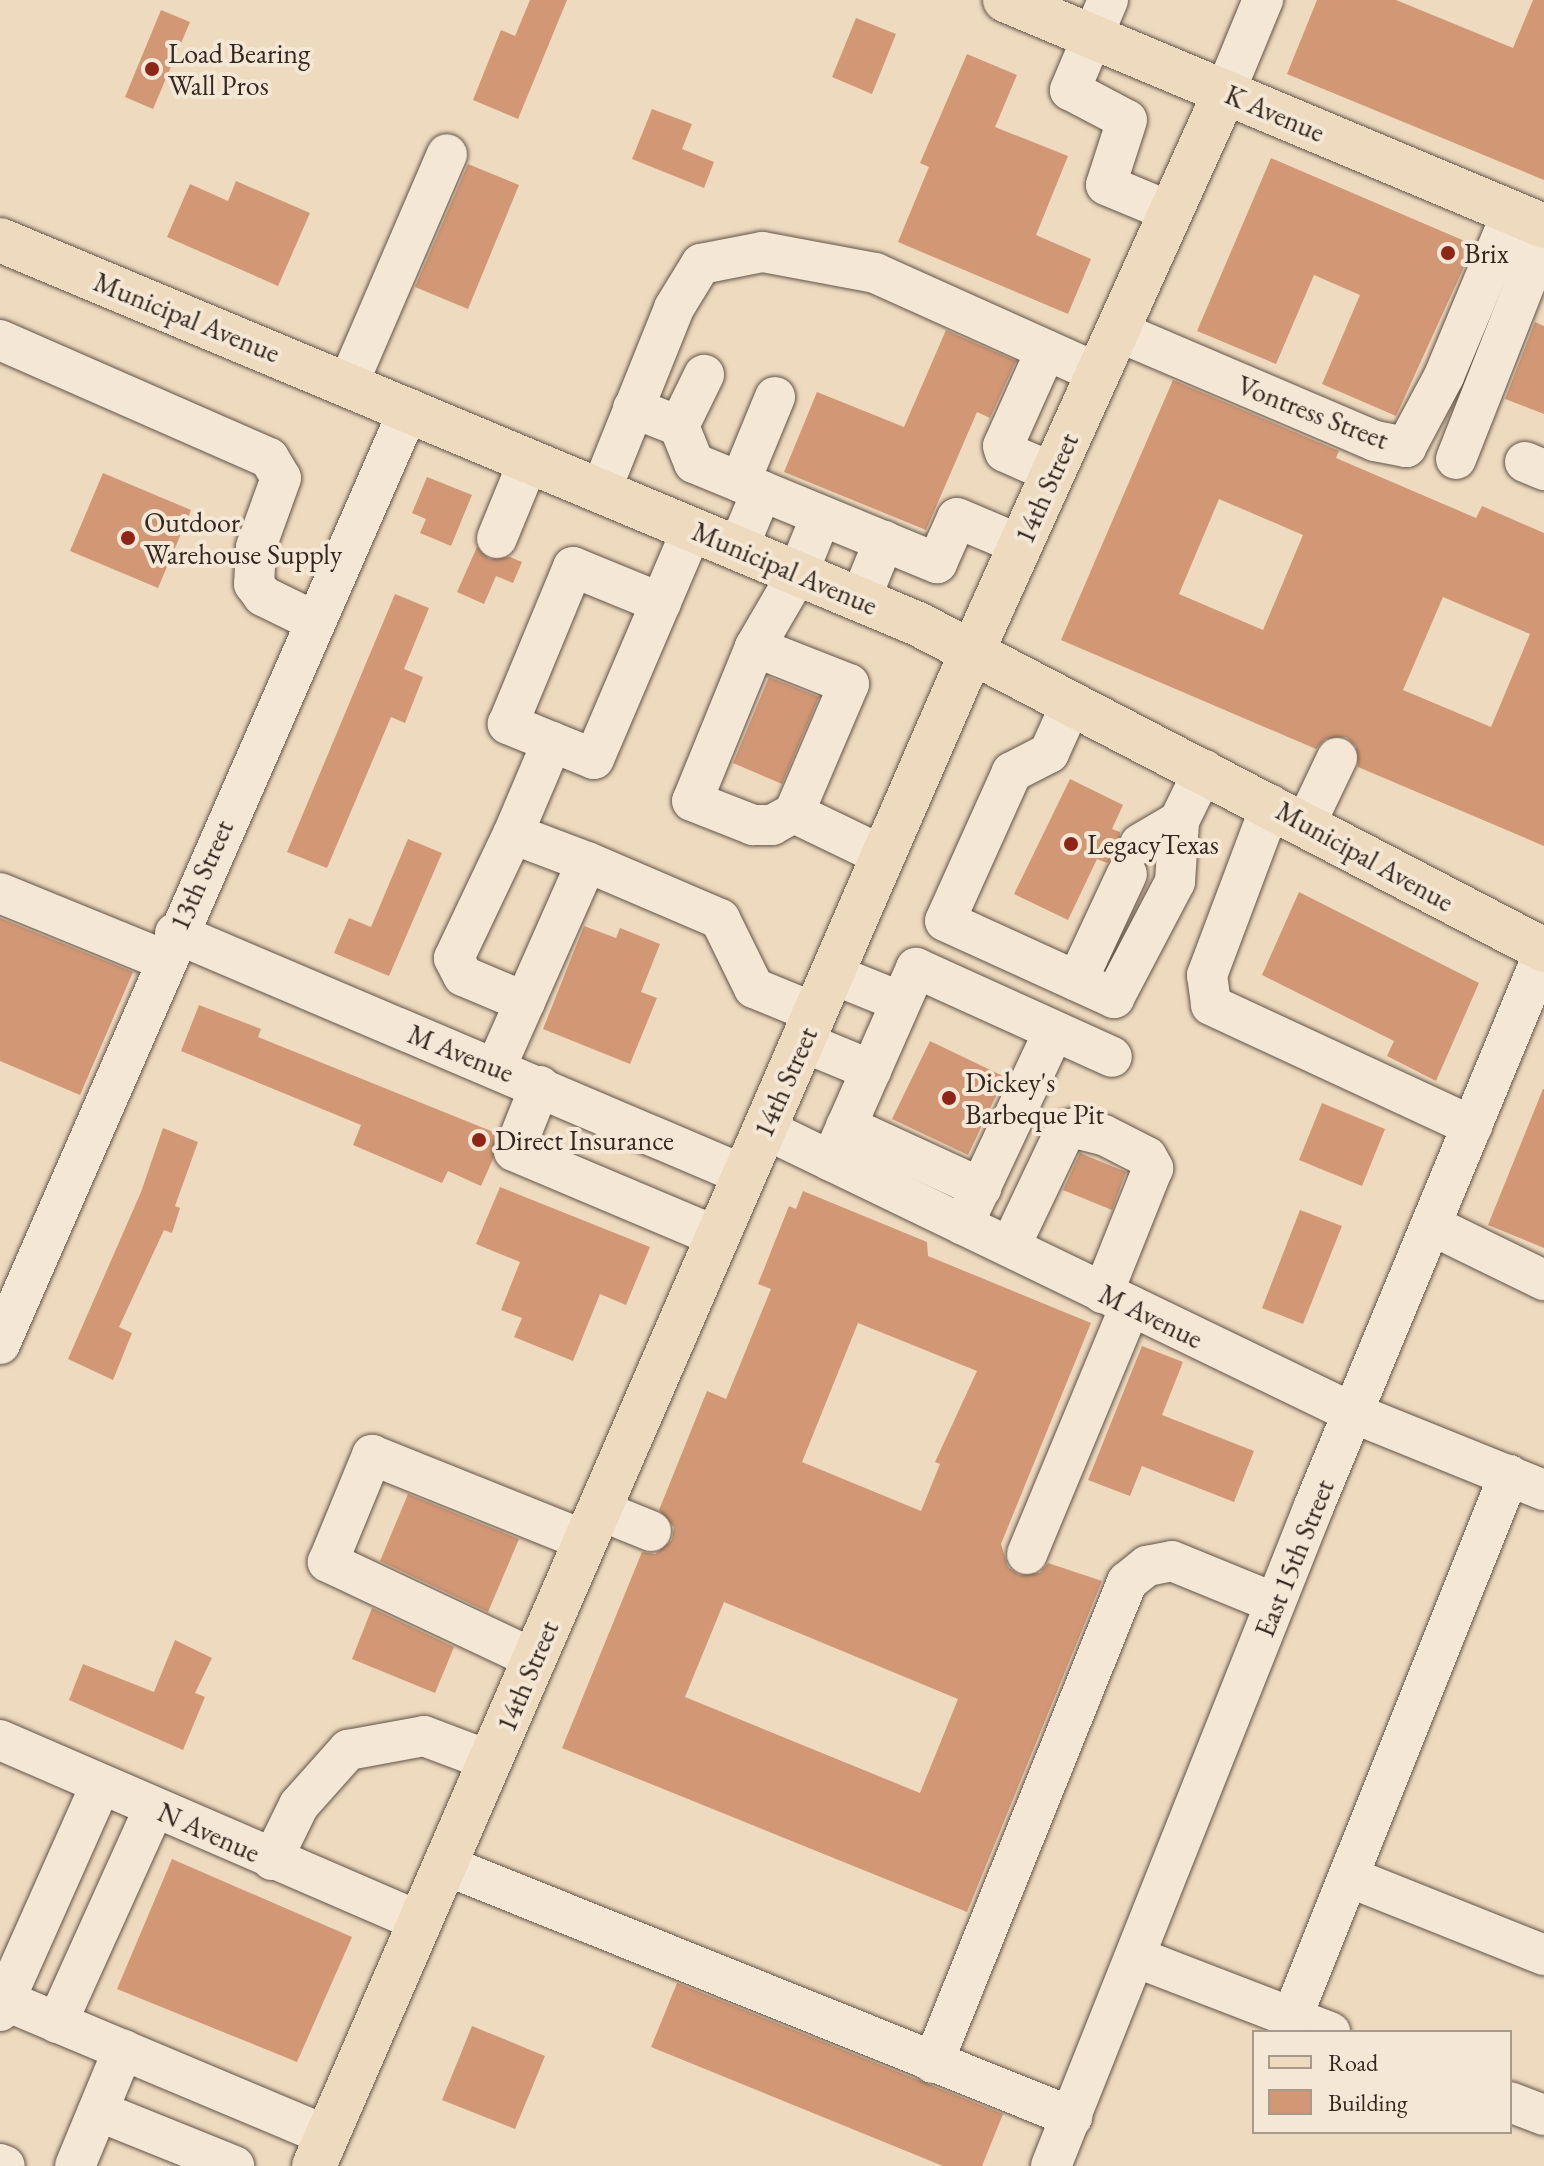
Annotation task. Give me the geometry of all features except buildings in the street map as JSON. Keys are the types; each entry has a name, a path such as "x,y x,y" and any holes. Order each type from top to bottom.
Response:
{"main road":[{"name":"K Avenue","path":"1005,0 1100,18 1225,92 1533,225"},
{"name":"14th Street","path":"320,2151 972,651 1225,92"},
{"name":"Municipal Avenue","path":"0,240 798,573 972,651 1289,814 1436,897 1544,951"}],"street":[{"name":"14th Street","path":"1225,92 1263,0"},
{"path":"1100,18 1070,90 1127,120 1106,185 1171,212"},
{"path":"348,384 447,154"},
{"path":"1456,459 1533,225"},
{"name":"Vontress Street","path":"1117,331 1375,441 1406,447 1533,225"},
{"path":"601,490 674,308 701,264 763,252 875,273 1098,373"},
{"path":"0,340 269,458 281,478 256,547 254,584 263,596 314,621"},
{"path":"1046,350 1003,446 1005,452 1053,473"},
{"path":"679,426 704,375"},
{"path":"738,548 775,397"},
{"path":"633,408 679,426 694,463 937,563 957,518 1021,545"},
{"name":"13th Street","path":"0,1344 170,946 409,409"},
{"path":"497,538 529,460"},
{"path":"755,647 849,684 794,813 772,825 753,825 692,801 755,647 798,573 821,516"},
{"path":"661,603 573,567 508,724 594,759 661,603 692,529"},
{"path":"860,600 884,541"},
{"path":"1072,702 1049,753 1012,772 945,921 1114,998 1175,882 1179,821 1204,770"},
{"path":"525,1002 463,976 454,958 513,834 552,742"},
{"path":"1337,758 1289,814 1207,975 1211,1005 1472,1126"},
{"path":"794,813 883,856"},
{"path":"1077,981 1134,859 1179,821"},
{"path":"513,834 720,919 754,988 817,1009 901,1002"},
{"path":"496,1067 587,862"},
{"name":"M Avenue","path":"0,893 170,946 496,1067 744,1175"},
{"name":"East 15th Street","path":"1051,2166 1138,1958 1275,1603 1544,951"},
{"path":"981,1188 838,1144 916,968 1112,1057"},
{"path":"817,1009 871,1070"},
{"path":"963,1225 1054,1031"},
{"path":"540,1086 514,1151 718,1237"},
{"path":"1010,1247 1065,1131 1075,1128 1104,1135 1147,1157 1153,1168 1116,1299 1027,1554"},
{"name":"M Avenue","path":"765,1129 838,1144 963,1225 1353,1413 1527,1482"},
{"path":"1431,1225 1544,1280"},
{"path":"534,1659 328,1562 372,1455 593,1525 651,1531"},
{"path":"1292,2017 1349,1877 1527,1482"},
{"path":"933,2063 1127,1582 1147,1566 1172,1561 1275,1603"},
{"path":"272,1860 299,1805 348,1750 424,1736 490,1761"},
{"name":"N Avenue","path":"0,1740 420,1922"},
{"path":"101,1784 2,2006 57,2023 123,2050 320,2151"},
{"path":"57,2023 154,1808"},
{"path":"445,1865 1072,2117"},
{"path":"1349,1877 1544,1955"},
{"path":"1138,1958 1325,2030"},
{"path":"75,2166 123,2050"},
{"path":"1512,2103 1544,2115"},
{"path":"98,2111 234,2166"}],"place":[{"name":"Load Bearing Wall Pros","path":"152,69"},
{"name":"Brix","path":"1448,253"},
{"name":"Outdoor Warehouse Supply","path":"128,538"},
{"name":"LegacyTexas","path":"1071,844"},
{"name":"Dickey's Barbeque Pit","path":"949,1098"},
{"name":"Direct Insurance","path":"479,1140"}]}
